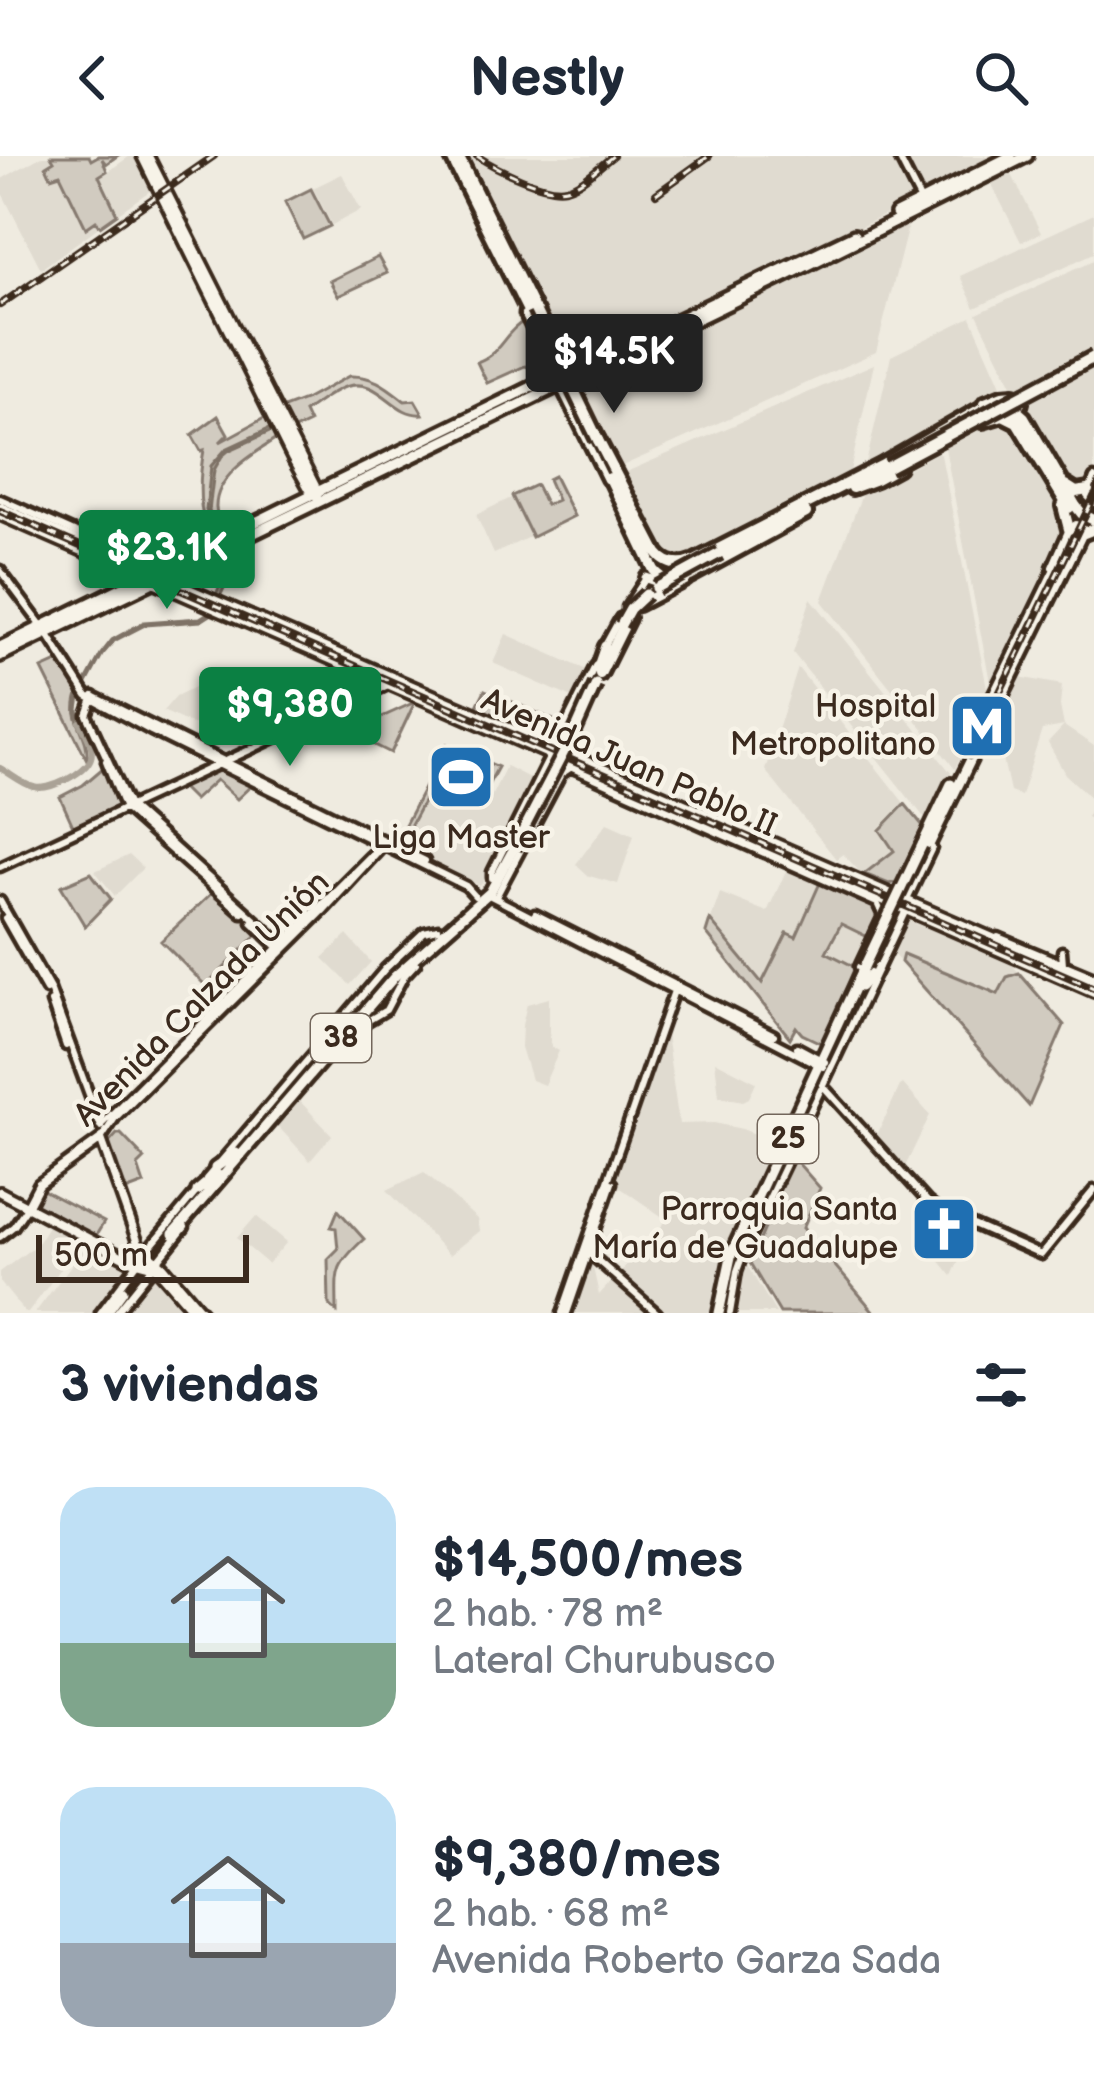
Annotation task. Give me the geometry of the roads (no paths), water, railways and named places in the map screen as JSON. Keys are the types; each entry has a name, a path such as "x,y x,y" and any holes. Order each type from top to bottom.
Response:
{"highway":[{"path":"454,156 654,570 667,580 690,576"},
{"path":"852,488 1094,357"},
{"path":"965,417 978,406 1017,397 1042,449"},
{"path":"965,417 993,405 1010,406 1024,417 1060,486 1069,529"},
{"path":"952,425 983,412 989,417"},
{"path":"852,488 883,476 989,417 1003,415 1017,422 1091,527"},
{"name":"38","path":"795,510 965,417"},
{"path":"596,442 632,505 654,570"},
{"path":"617,477 645,540"},
{"path":"1060,486 1076,493 1092,490"},
{"name":"38","path":"690,576 852,488"},
{"path":"654,570 695,561 795,510"},
{"path":"596,677 636,604"}],"main road":[{"path":"145,156 318,496"},
{"path":"0,651 555,380 572,379 912,212 1011,156"},
{"path":"572,379 572,363 1027,156"},
{"path":"1017,397 1020,391 1094,357"},
{"path":"1017,397 1094,357"},
{"path":"572,379 578,383 586,372"},
{"path":"176,584 177,574 199,559 318,496"},
{"path":"0,507 121,556 154,576"},
{"path":"0,507 130,572 154,576"},
{"name":"38","path":"486,893 392,972 216,1171 171,1233 395,976 486,893 621,625 640,598 795,510"},
{"path":"47,520 83,542"},
{"path":"44,630 127,586 199,559"},
{"name":"25","path":"822,1063 1036,627 1062,565 1036,627 928,828 925,847"},
{"path":"654,570 661,589 656,596"},
{"path":"127,586 130,572"},
{"name":"Avenida Juan Pablo II","path":"154,576 209,602"},
{"name":"Avenida Juan Pablo II","path":"154,576 551,756"},
{"name":"38","path":"596,677 638,605 690,576"},
{"name":"Avenida Juan Pablo II","path":"221,606 388,685 832,879 908,901 1094,980"},
{"path":"596,677 604,646"},
{"name":"Avenida Juan Pablo II","path":"567,764 707,813 894,890 1094,992"},
{"path":"707,813 730,819"},
{"path":"712,826 726,837"},
{"path":"894,890 928,828"},
{"path":"765,849 790,866"},
{"path":"807,872 832,879"},
{"name":"25","path":"724,1313 726,1272 767,1193 845,1009 870,968"},
{"name":"25","path":"724,1313 741,1243 817,1081"},
{"path":"101,1133 145,1258"},
{"name":"Avenida Calzada Unión","path":"27,1207 39,1184 101,1133"},
{"path":"197,1191 216,1171"},
{"path":"0,1192 145,1258 200,1313"},
{"path":"109,1313 125,1291"}],"street":[{"path":"898,156 922,204"},
{"path":"512,271 526,285 632,505"},
{"path":"512,271 510,285 619,498"},
{"path":"555,380 572,379"},
{"path":"569,404 572,379"},
{"path":"0,507 47,520 121,556"},
{"path":"1076,524 1091,527 1036,627 1069,529 1076,524"},
{"path":"0,570 87,693 822,1063"},
{"path":"486,893 492,872 604,646 654,570"},
{"path":"486,893 567,764 617,643"},
{"path":"0,867 388,685"},
{"path":"87,693 86,711 127,807 282,948"},
{"path":"567,725 569,732 578,733"},
{"path":"486,893 501,880 567,764"},
{"path":"567,764 877,903 883,916 844,1001 845,1009"},
{"path":"533,790 546,794"},
{"path":"767,1193 945,815"},
{"name":"Avenida Calzada Unión","path":"101,1133 383,843"},
{"path":"0,905 49,996 101,1133"},
{"path":"0,905 50,988 101,1133"},
{"path":"991,937 1013,942 1094,980"},
{"path":"1062,951 1063,964"},
{"path":"586,1251 678,988"},
{"path":"564,1313 678,988"},
{"path":"817,1081 937,1209 1043,1256 1094,1190"},
{"path":"216,1171 272,1106"},
{"path":"109,1313 145,1258 212,1189"},
{"path":"109,1313 197,1191"},
{"name":"Avenida Calzada Unión","path":"0,1237 27,1207"},
{"path":"586,1251 657,1313"}],"waterway":[{"path":"0,768 40,788 74,775 92,754 80,722"}],"tunnel":[{"path":"1058,564 1091,494"},
{"path":"123,1290 169,1231"}],"railway":[{"path":"0,305 214,156"},
{"path":"477,156 520,178 557,189 579,182 613,156"},
{"path":"656,194 709,156"},
{"path":"969,756 1094,497"},
{"path":"0,511 1094,988"}],"place":[{"name":"Hospital Metropolitano","path":"982,726"},
{"name":"Liga Master","path":"461,777"},
{"name":"Parroquia Santa María de Guadalupe","path":"944,1229"}]}
